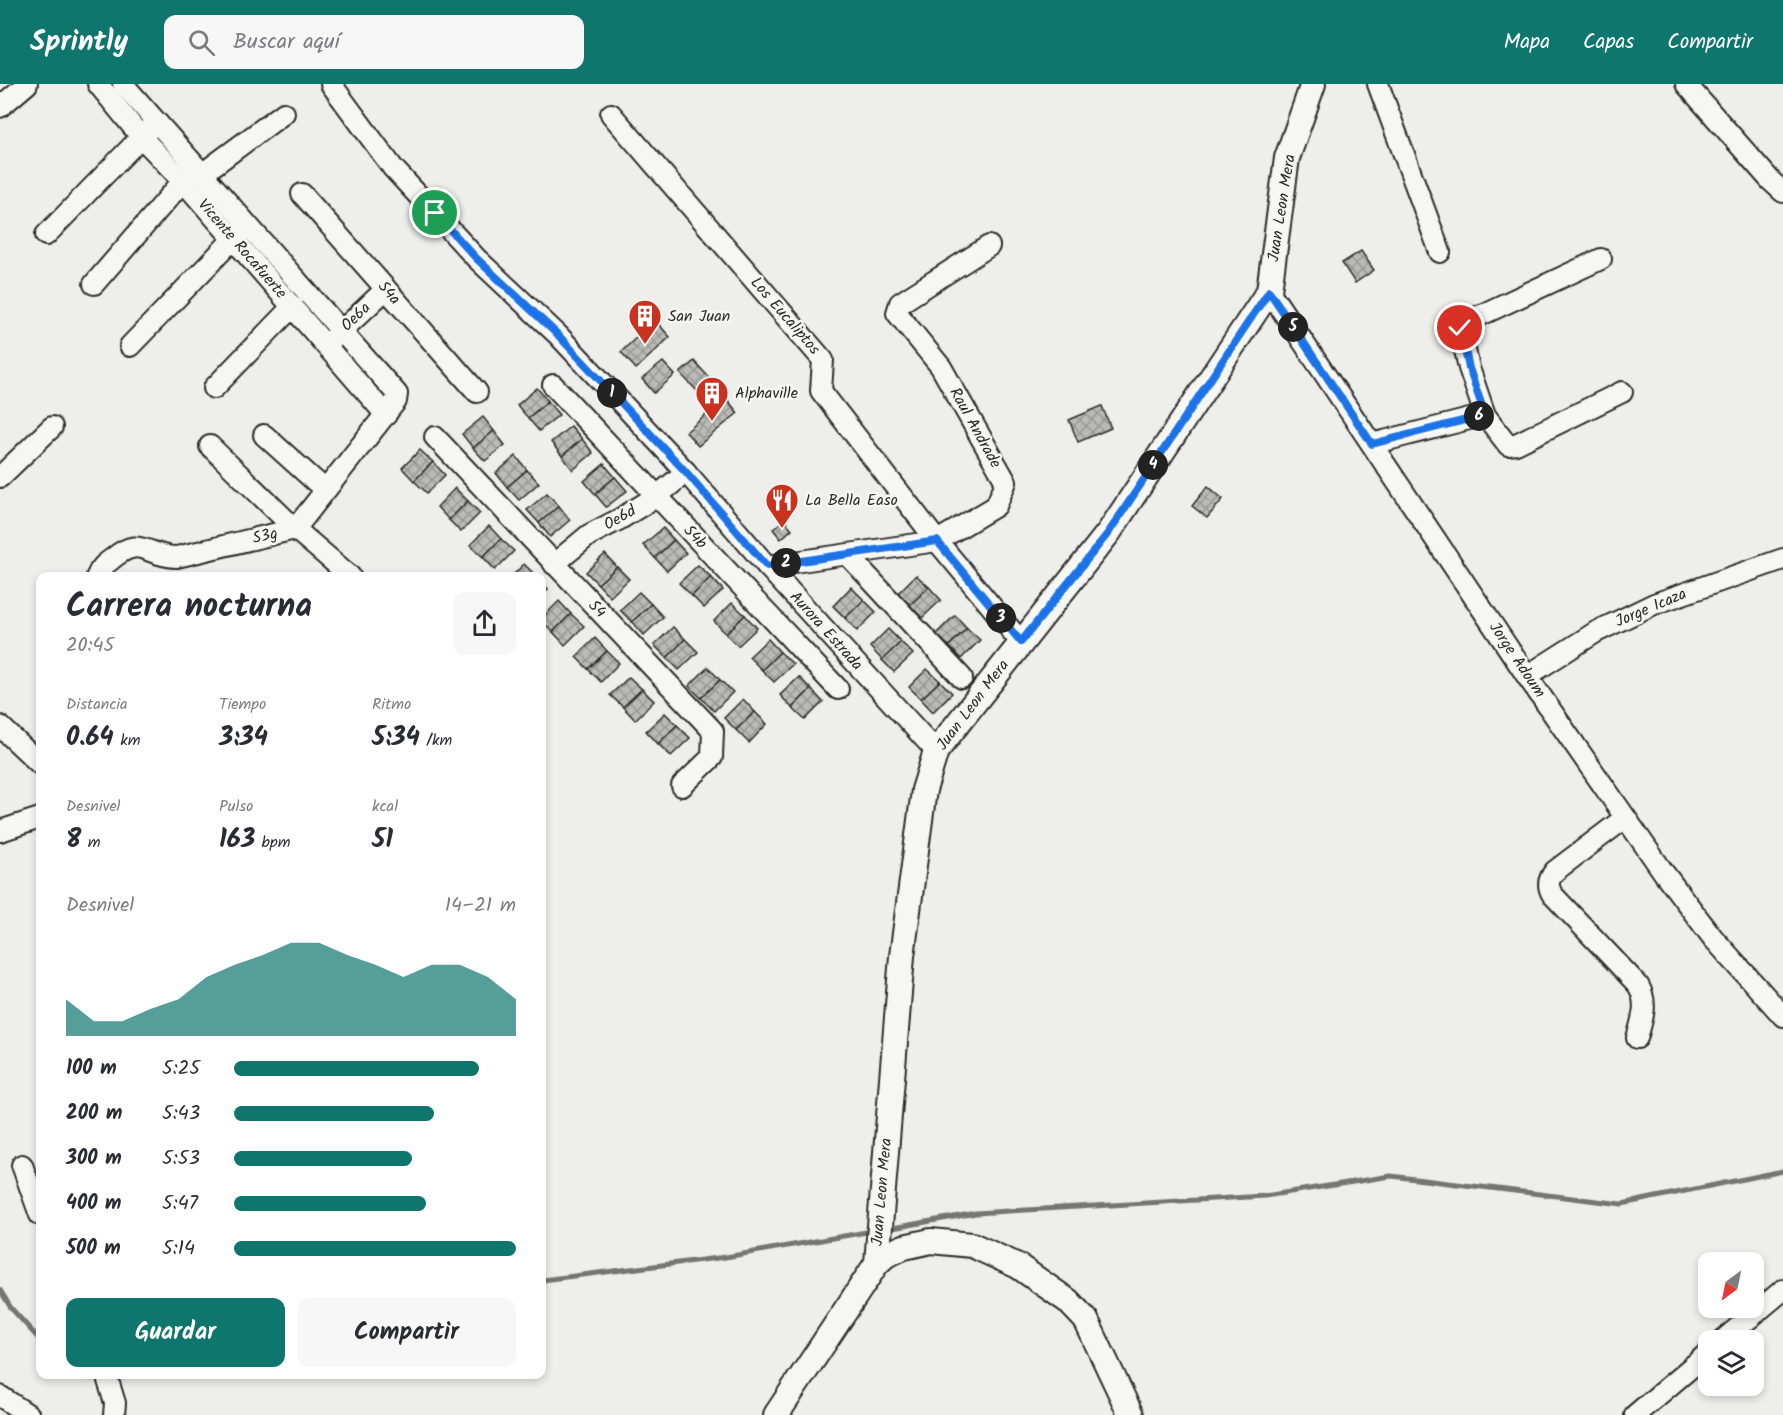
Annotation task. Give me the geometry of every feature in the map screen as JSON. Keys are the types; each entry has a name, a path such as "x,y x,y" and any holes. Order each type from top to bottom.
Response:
{"street":[{"path":"0,107 27,84"},
{"name":"Vicente Rocafuerte","path":"98,84 128,91 202,174 293,306 386,415"},
{"name":"Aurora Estrada","path":"331,84 393,168 476,258 558,335 686,472 767,566 936,751"},
{"name":"Juan Leon Mera","path":"776,1415 877,1263 902,956 924,790 936,751 1109,532 1269,291 1287,158 1313,84"},
{"path":"1378,84 1440,252"},
{"path":"1686,84 1771,182 1783,192"},
{"name":"Vicente Rocafuerte","path":"128,91 142,138 183,181 240,232 341,331 397,394 396,401 386,415 295,529"},
{"path":"202,174 284,112"},
{"name":"Los Eucaliptos","path":"611,114 823,360 821,391 937,541 1021,642"},
{"path":"46,235 156,122"},
{"path":"94,284 183,181"},
{"name":"S4a","path":"302,194 477,392"},
{"path":"130,346 240,232"},
{"name":"Raul Andrade","path":"767,566 937,541 996,506 1006,482 941,367 897,313 900,303 989,246"},
{"path":"1601,259 1466,322 1460,328 1469,368 1485,415 1508,445 1516,444 1622,392"},
{"name":"Oe6a","path":"327,345 386,289"},
{"name":"Jorge Adoum","path":"1269,291 1625,818 1695,915 1783,1016"},
{"path":"214,388 293,306"},
{"name":"S4b","path":"553,385 838,689"},
{"path":"1372,444 1485,415"},
{"path":"0,477 52,427"},
{"path":"264,435 325,490"},
{"name":"S4","path":"435,437 713,731 712,757 682,786"},
{"path":"210,446 295,529"},
{"name":"Oe6d","path":"554,564 589,535 657,496 686,472"},
{"name":"S3g","path":"98,572 123,549 138,546 164,557 177,557 295,529 345,572"},
{"path":"848,555 962,678"},
{"name":"Jorge Icaza","path":"1527,676 1596,632 1654,604 1783,560"},
{"path":"0,726 36,760"},
{"path":"1625,818 1555,871 1550,876 1549,888 1643,993 1645,1011 1637,1038"},
{"path":"0,831 36,819"},
{"path":"22,1165 36,1204"},
{"path":"877,1263 886,1255 904,1246 931,1241 972,1245 1018,1266 1068,1301 1086,1320 1131,1415"},
{"path":"1735,1330 1783,1290"},
{"path":"1635,1415 1698,1361"},
{"path":"107,1379 114,1409"},
{"path":"0,1396 29,1415"}],"building":[{"path":"1361,251 1374,270 1355,283 1342,263"},
{"name":"San Juan","path":"655,320 670,337 636,369 621,352"},
{"name":"Alphaville","path":"694,361 714,383 701,395 680,373"},
{"name":"San Juan","path":"663,362 675,375 654,393 642,379"},
{"path":"537,388 548,401 528,418 517,405"},
{"name":"Alphaville","path":"726,398 738,413 698,446 686,432"},
{"path":"548,401 559,415 539,431 528,418"},
{"path":"1102,406 1111,428 1078,442 1069,420"},
{"path":"483,417 494,431 473,448 462,434"},
{"path":"571,426 582,439 562,456 551,442"},
{"path":"494,431 505,445 485,461 473,448"},
{"path":"582,439 593,453 573,470 562,456"},
{"path":"420,450 433,462 414,481 402,468"},
{"path":"516,456 527,470 507,487 496,473"},
{"path":"433,462 445,475 427,493 414,481"},
{"path":"604,464 615,477 595,494 584,481"},
{"path":"527,470 539,483 519,500 507,487"},
{"path":"615,477 627,491 606,507 595,494"},
{"path":"1208,486 1223,499 1207,518 1192,506"},
{"path":"455,488 468,501 449,520 437,507"},
{"path":"547,493 559,506 539,523 527,510"},
{"path":"468,501 480,513 461,532 449,520"},
{"path":"559,506 570,520 550,537 539,523"},
{"name":"La Bella Easo","path":"784,520 792,529 781,539 773,529"},
{"path":"489,526 501,539 483,557 470,545"},
{"path":"663,528 674,540 655,558 643,545"},
{"path":"501,539 514,551 495,570 483,557"},
{"path":"674,540 686,553 667,571 655,558"},
{"path":"605,554 617,567 598,584 586,572"},
{"path":"524,564 532,572 516,572"},
{"path":"698,565 711,577 692,596 679,583"},
{"path":"617,567 629,579 610,597 598,584"},
{"path":"916,575 929,587 910,605 898,593"},
{"path":"711,577 723,590 704,608 692,596"},
{"path":"851,587 864,600 845,618 833,606"},
{"path":"929,587 941,600 922,618 910,605"},
{"path":"639,592 651,604 632,622 620,610"},
{"path":"864,600 876,612 857,631 845,618"},
{"path":"559,601 571,614 553,632 546,625 546,614"},
{"path":"732,603 745,615 726,634 714,621"},
{"path":"651,604 663,617 644,635 632,622"},
{"path":"571,614 584,626 565,645 553,632"},
{"path":"745,615 757,628 738,646 726,634"},
{"path":"955,615 967,628 949,646 936,634"},
{"path":"673,627 685,639 667,658 654,645"},
{"path":"967,628 980,640 961,659 949,646"},
{"path":"888,629 901,642 882,660 870,647"},
{"path":"595,638 607,651 588,669 576,657"},
{"path":"685,639 698,652 679,670 667,658"},
{"path":"768,639 780,652 762,670 749,657"},
{"path":"901,642 913,654 894,672 882,660"},
{"path":"607,651 619,663 601,682 588,669"},
{"path":"780,652 793,664 774,682 762,670"},
{"path":"708,667 720,680 701,698 689,686"},
{"path":"927,669 940,681 921,699 909,687"},
{"path":"629,677 642,689 623,707 610,695"},
{"path":"799,677 811,689 792,708 780,695"},
{"path":"720,680 733,692 714,711 701,698"},
{"path":"940,681 952,693 933,712 921,699"},
{"path":"642,689 654,701 635,720 623,707"},
{"path":"811,689 823,702 805,720 792,708"},
{"path":"743,699 755,712 736,730 724,718"},
{"path":"755,712 767,724 749,743 736,730"},
{"path":"665,713 677,725 658,744 646,731"},
{"path":"677,725 690,738 671,756 658,744"}],"waterway":[{"path":"887,1229 976,1213 1265,1196 1391,1176 1622,1204 1783,1171"},
{"path":"546,1280 726,1257 872,1231"},
{"path":"0,1290 11,1308 36,1336"}],"place":[{"name":"San Juan","path":"645,345"},
{"name":"Alphaville","path":"712,422"},
{"name":"La Bella Easo","path":"782,529"}],"route":[{"path":"435,213 476,258 558,335 686,472 767,566 937,541 1021,642 1109,532 1269,291 1372,444 1485,415 1469,368 1460,328"}]}
